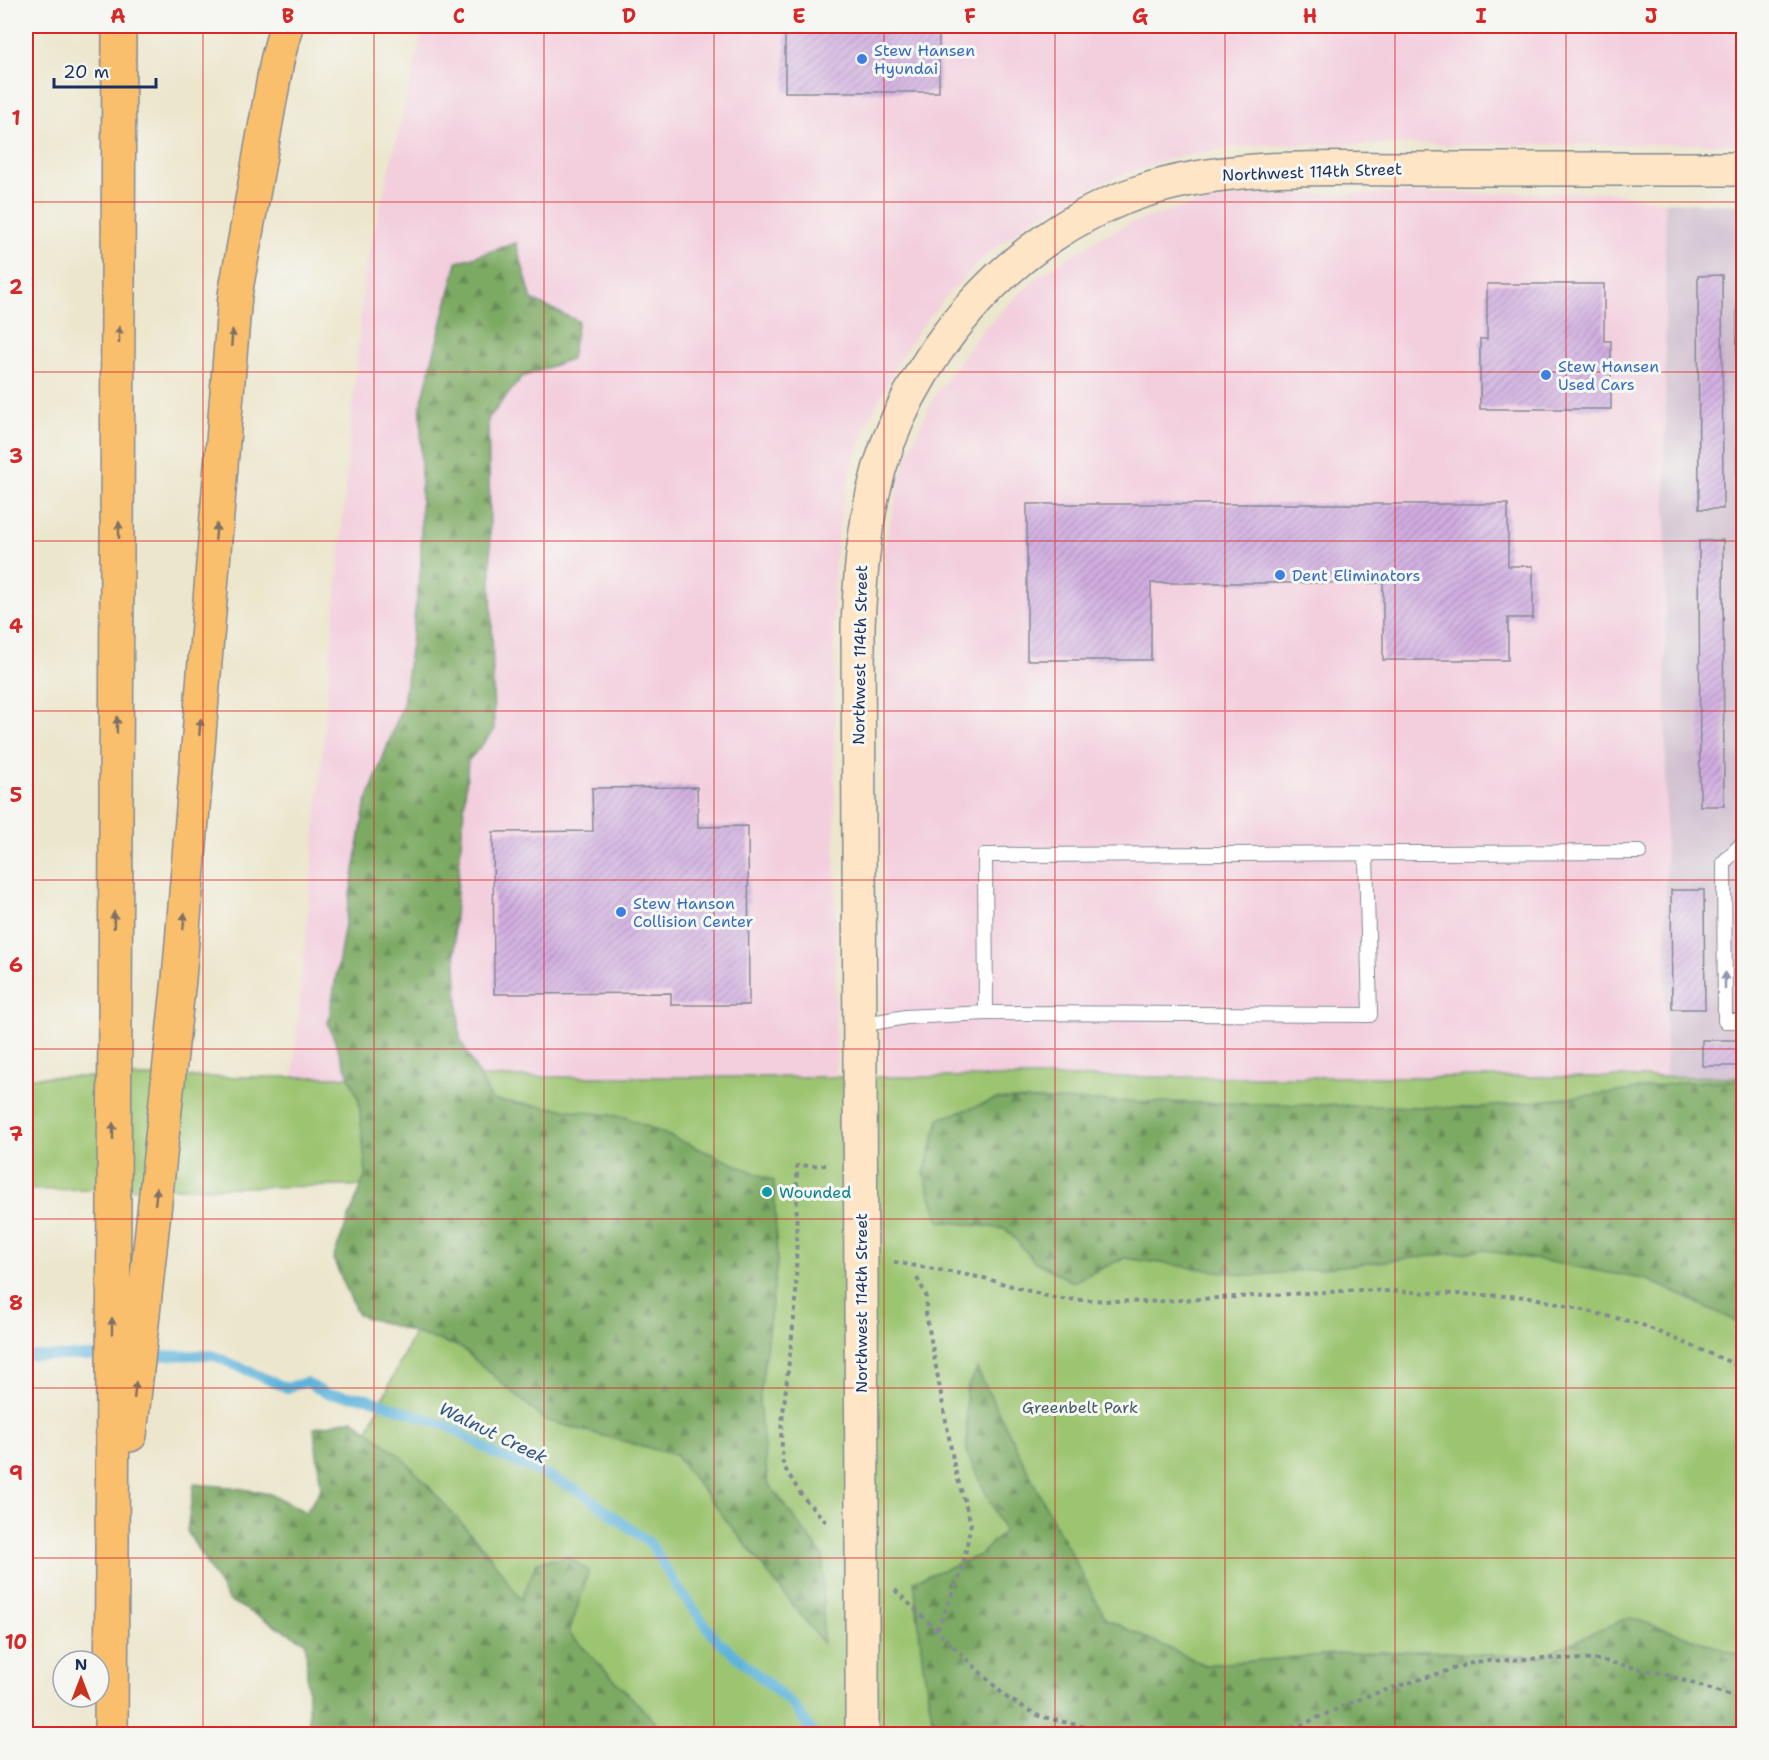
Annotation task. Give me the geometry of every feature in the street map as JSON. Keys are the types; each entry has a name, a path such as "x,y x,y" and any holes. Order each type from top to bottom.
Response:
{"highway":[{"path":"111,1734 114,978 119,529 119,26"},
{"path":"111,1616 179,979 236,295 277,61 286,26"}],"street":[{"name":"Northwest 114th Street","path":"862,1734 858,626 862,548 873,491 890,438 915,386 953,330 1004,273 1059,231 1098,209 1140,192 1184,180 1223,174 1358,169 1743,169"}],"lane":[{"path":"1743,298 1743,519"},
{"path":"1743,842 1724,862 1725,1021 1743,1021"},
{"path":"986,1013 985,855 1640,852"},
{"path":"860,1025 906,1017 986,1013 1370,1015 1366,855"}],"path":[{"path":"861,1258 984,1278 1057,1299 1145,1302 1361,1290 1530,1296 1640,1324 1743,1368"},
{"path":"917,1278 926,1295 926,1313 955,1470 971,1523 962,1571 937,1630"},
{"path":"1265,1734 1301,1725 1367,1696 1475,1662 1543,1658 1600,1660 1664,1674 1743,1700"}],"shaded area":[{"path":"424,26 1743,26 1743,144 1265,145 1229,148 1168,159 1102,182 1029,222 988,254 948,294 919,329 897,363 867,425 851,468 841,512 835,560 834,614 836,1078 293,1079 365,269"},
{"path":"1609,192 1665,202 1666,1077 883,1078 884,549 901,475 919,428 934,397 983,329 1039,276 1101,237 1133,222 1198,203 1266,194"},
{"path":"1665,202 1743,205 1743,1077 1666,1077"}],"green space":[{"path":"516,243 532,300 578,321 571,359 522,377 488,419 494,731 468,761 454,928 460,1039 492,1100 625,1117 774,1181 777,1263 759,1404 768,1483 823,1556 823,1643 675,1455 545,1420 460,1347 358,1315 333,1259 366,1174 359,1101 328,1024 365,806 403,704 421,566 421,405 457,262"},
{"name":"Greenbelt Park","path":"26,1077 1743,1077 1743,1734 330,1734 333,1503 424,1312 415,1185 26,1190"},
{"path":"1743,1080 1743,1324 1648,1280 1484,1250 1252,1276 1124,1258 1073,1282 1034,1261 1006,1229 939,1221 924,1174 939,1119 997,1099 1475,1108 1618,1092 1683,1082"},
{"path":"977,1369 1045,1505 1106,1619 1205,1665 1345,1653 1426,1651 1540,1657 1629,1617 1743,1656 1743,1734 938,1734 934,1731 923,1665 914,1581 980,1555 1004,1531 967,1453 966,1390"},
{"path":"353,1419 404,1459 488,1553 521,1600 537,1562 568,1557 589,1571 569,1633 667,1734 309,1734 306,1642 228,1600 187,1531 194,1484 231,1487 270,1494 306,1512 321,1489 314,1428"}],"building":[{"name":"Stew Hansen Hyundai","path":"785,26 939,26 939,92 785,92"},
{"path":"1722,275 1723,509 1699,509 1698,276"},
{"name":"Stew Hansen Used Cars","path":"1487,284 1604,284 1604,341 1611,341 1611,409 1480,409 1480,339 1487,339"},
{"name":"Dent Eliminators","path":"1027,504 1508,504 1508,566 1533,566 1533,618 1508,618 1508,660 1383,660 1383,583 1151,583 1151,660 1027,660"},
{"path":"1723,540 1724,806 1700,806 1699,541"},
{"name":"Stew Hanson Collision Center","path":"697,787 698,827 748,826 749,1005 671,1005 671,993 494,994 493,832 593,831 592,788"},
{"path":"1671,890 1704,890 1705,1009 1672,1009"},
{"path":"1702,1040 1744,1040 1744,1066 1702,1066"}],"waterway":[{"name":"Walnut Creek","path":"143,1356 212,1355 287,1388 306,1382 327,1394 367,1398 450,1427 497,1455 545,1474 584,1494 651,1544 678,1588 715,1638 793,1705 814,1734"},
{"name":"Walnut Creek","path":"26,1356 109,1356"}],"place":[{"name":"Stew Hansen Hyundai","path":"862,59"},
{"name":"Stew Hansen Used Cars","path":"1546,375"},
{"name":"Dent Eliminators","path":"1280,575"},
{"name":"Stew Hanson Collision Center","path":"621,912"},
{"name":"Wounded","path":"767,1192"}]}
